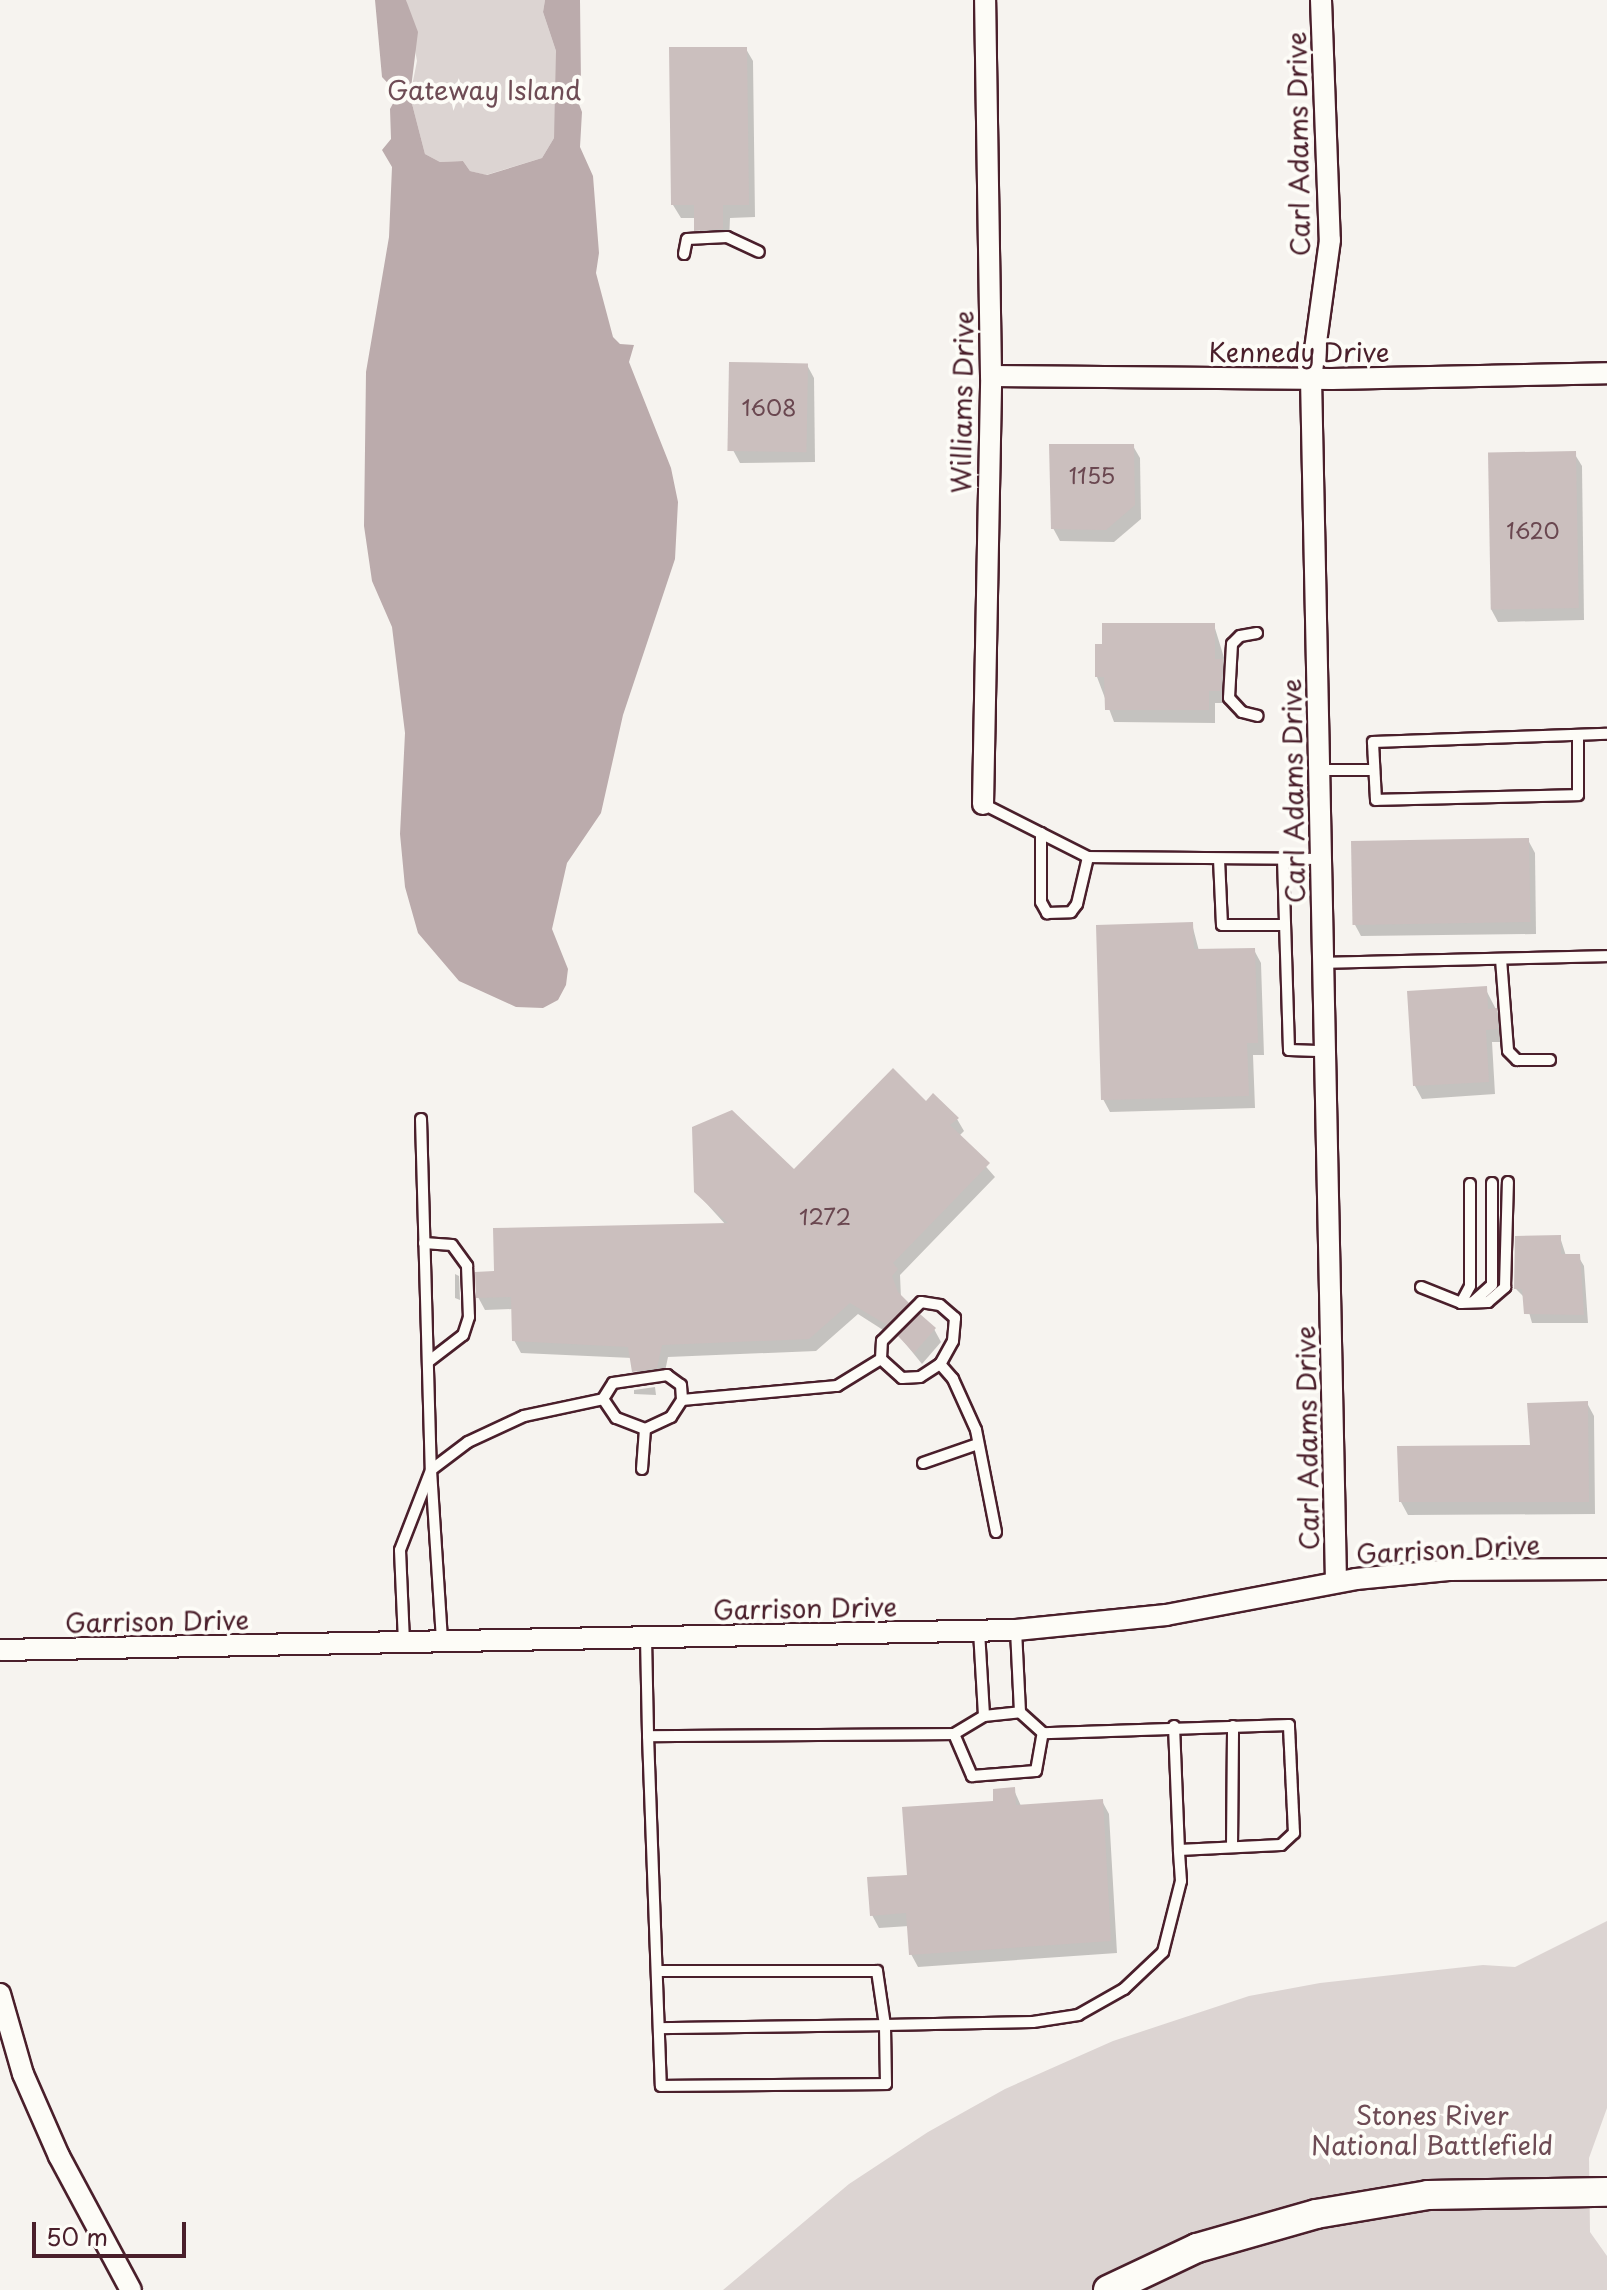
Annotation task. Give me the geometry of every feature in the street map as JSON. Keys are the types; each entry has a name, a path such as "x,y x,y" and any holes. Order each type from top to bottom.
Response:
{"main road":[{"path":"1108,2290 1197,2248 1316,2214 1428,2195 1607,2192"}],"street":[{"name":"Williams Drive","path":"983,804 991,376 985,0"},
{"name":"Carl Adams Drive","path":"1321,0 1330,240 1311,378 1336,1581"},
{"name":"Kennedy Drive","path":"991,376 1311,378 1607,373"},
{"name":"Garrison Drive","path":"0,1650 1016,1630 1166,1615 1336,1581 1449,1570 1607,1569"},
{"path":"0,1994 3,2018 23,2074 59,2156 131,2290"}],"lane":[{"path":"684,254 687,239 727,237 759,252"},
{"path":"1257,633 1240,636 1228,653 1229,698 1242,712 1258,716"},
{"path":"1578,738 1578,795 1376,800 1373,742 1578,738 1607,734"},
{"path":"1319,770 1374,770"},
{"path":"983,804 1088,857 1321,859"},
{"path":"1041,833 1041,902 1047,913 1071,912 1077,904 1088,857"},
{"path":"1219,859 1222,925 1285,925"},
{"path":"1283,859 1289,1050 1325,1051"},
{"path":"1323,963 1607,956"},
{"path":"1501,959 1508,1051 1517,1060 1550,1060"},
{"path":"421,1119 431,1470 442,1642"},
{"path":"1421,1287 1461,1303 1488,1302 1505,1287 1508,1182"},
{"path":"1473,1302 1492,1285 1492,1183"},
{"path":"1461,1303 1470,1286 1470,1184"},
{"path":"424,1243 452,1245 467,1266 469,1317 463,1335 428,1362"},
{"path":"921,1302 940,1305 955,1318 953,1341 940,1364 920,1377 902,1378 881,1359 882,1341 921,1302"},
{"path":"682,1400 837,1386 881,1359"},
{"path":"940,1364 953,1379 978,1444 996,1532"},
{"path":"404,1642 400,1550 431,1470 468,1442 524,1416 603,1399 613,1383 667,1375 681,1385 682,1400 671,1417 645,1429 616,1418 603,1399"},
{"path":"642,1469 645,1429"},
{"path":"923,1463 978,1444"},
{"path":"1016,1630 1020,1712 1043,1733 1174,1726 1289,1725 1294,1833 1281,1845 1179,1850"},
{"path":"979,1631 984,1716"},
{"path":"646,1638 648,1736 661,2086 886,2084 885,2025 877,1971 657,1971"},
{"path":"648,1736 954,1734 984,1716 1020,1712"},
{"path":"659,2028 1033,2022 1078,2015 1124,1989 1163,1952 1181,1881 1174,1726"},
{"path":"1232,1847 1233,1726"},
{"path":"954,1734 972,1776 1036,1771 1043,1733"}],"green space":[{"name":"Gateway Island","path":"406,0 545,0 543,12 556,51 557,106 554,138 542,158 486,175 470,171 463,161 440,162 425,154 410,96 417,61"},
{"name":"Stones River National Battlefield","path":"1607,1921 1607,2108 1589,2158 1590,2232 1607,2256 1607,2290 723,2290 849,2184 928,2132 1005,2089 1113,2041 1249,1996 1320,1983 1483,1965 1515,1967"}],"shaded area":[{"path":"375,0 406,0 418,32 410,96 425,154 440,162 463,161 470,171 487,175 542,158 554,138 556,51 543,12 545,0 580,0 581,85 577,99 582,112 580,147 593,176 599,253 596,273 613,337 620,344 634,345 629,362 671,468 678,502 675,559 623,715 601,813 567,863 552,929 568,969 566,985 558,1000 543,1008 516,1007 459,981 418,933 405,887 400,834 405,733 392,627 372,581 364,526 366,372 389,237 392,167 382,150 391,139 390,109 398,94 382,77"}],"building":[{"path":"669,47 747,47 749,205 723,205 723,229 694,231 694,205 671,205"},
{"path":"729,362 808,363 806,452 727,451"},
{"path":"1049,444 1134,444 1135,505 1106,530 1051,529"},
{"path":"1576,451 1579,608 1491,610 1488,453"},
{"path":"1102,623 1215,623 1215,659 1223,659 1221,691 1209,691 1209,710 1105,710 1104,677 1095,677 1095,644 1102,644"},
{"path":"1529,838 1530,922 1352,925 1351,841"},
{"path":"1193,922 1194,949 1255,948 1258,1043 1247,1043 1249,1096 1101,1100 1096,925"},
{"path":"1487,986 1488,1009 1497,1008 1498,1029 1486,1030 1489,1082 1413,1086 1407,991"},
{"path":"893,1068 926,1101 933,1093 959,1118 950,1125 990,1163 893,1263 898,1269 892,1276 898,1292 909,1303 887,1325 850,1303 809,1339 662,1345 657,1368 632,1372 628,1347 512,1341 511,1297 476,1298 475,1272 494,1271 493,1228 728,1223 694,1192 692,1127 732,1110 794,1169"},
{"path":"1561,1235 1561,1254 1580,1254 1584,1315 1524,1314 1522,1289 1514,1289 1515,1236"},
{"path":"920,1314 936,1328 914,1353 898,1336"},
{"path":"1588,1401 1589,1502 1399,1502 1397,1446 1530,1445 1527,1403"},
{"path":"1015,1787 1016,1805 1103,1799 1111,1941 909,1955 906,1913 870,1916 867,1877 907,1875 902,1807 993,1801 993,1789"}]}
